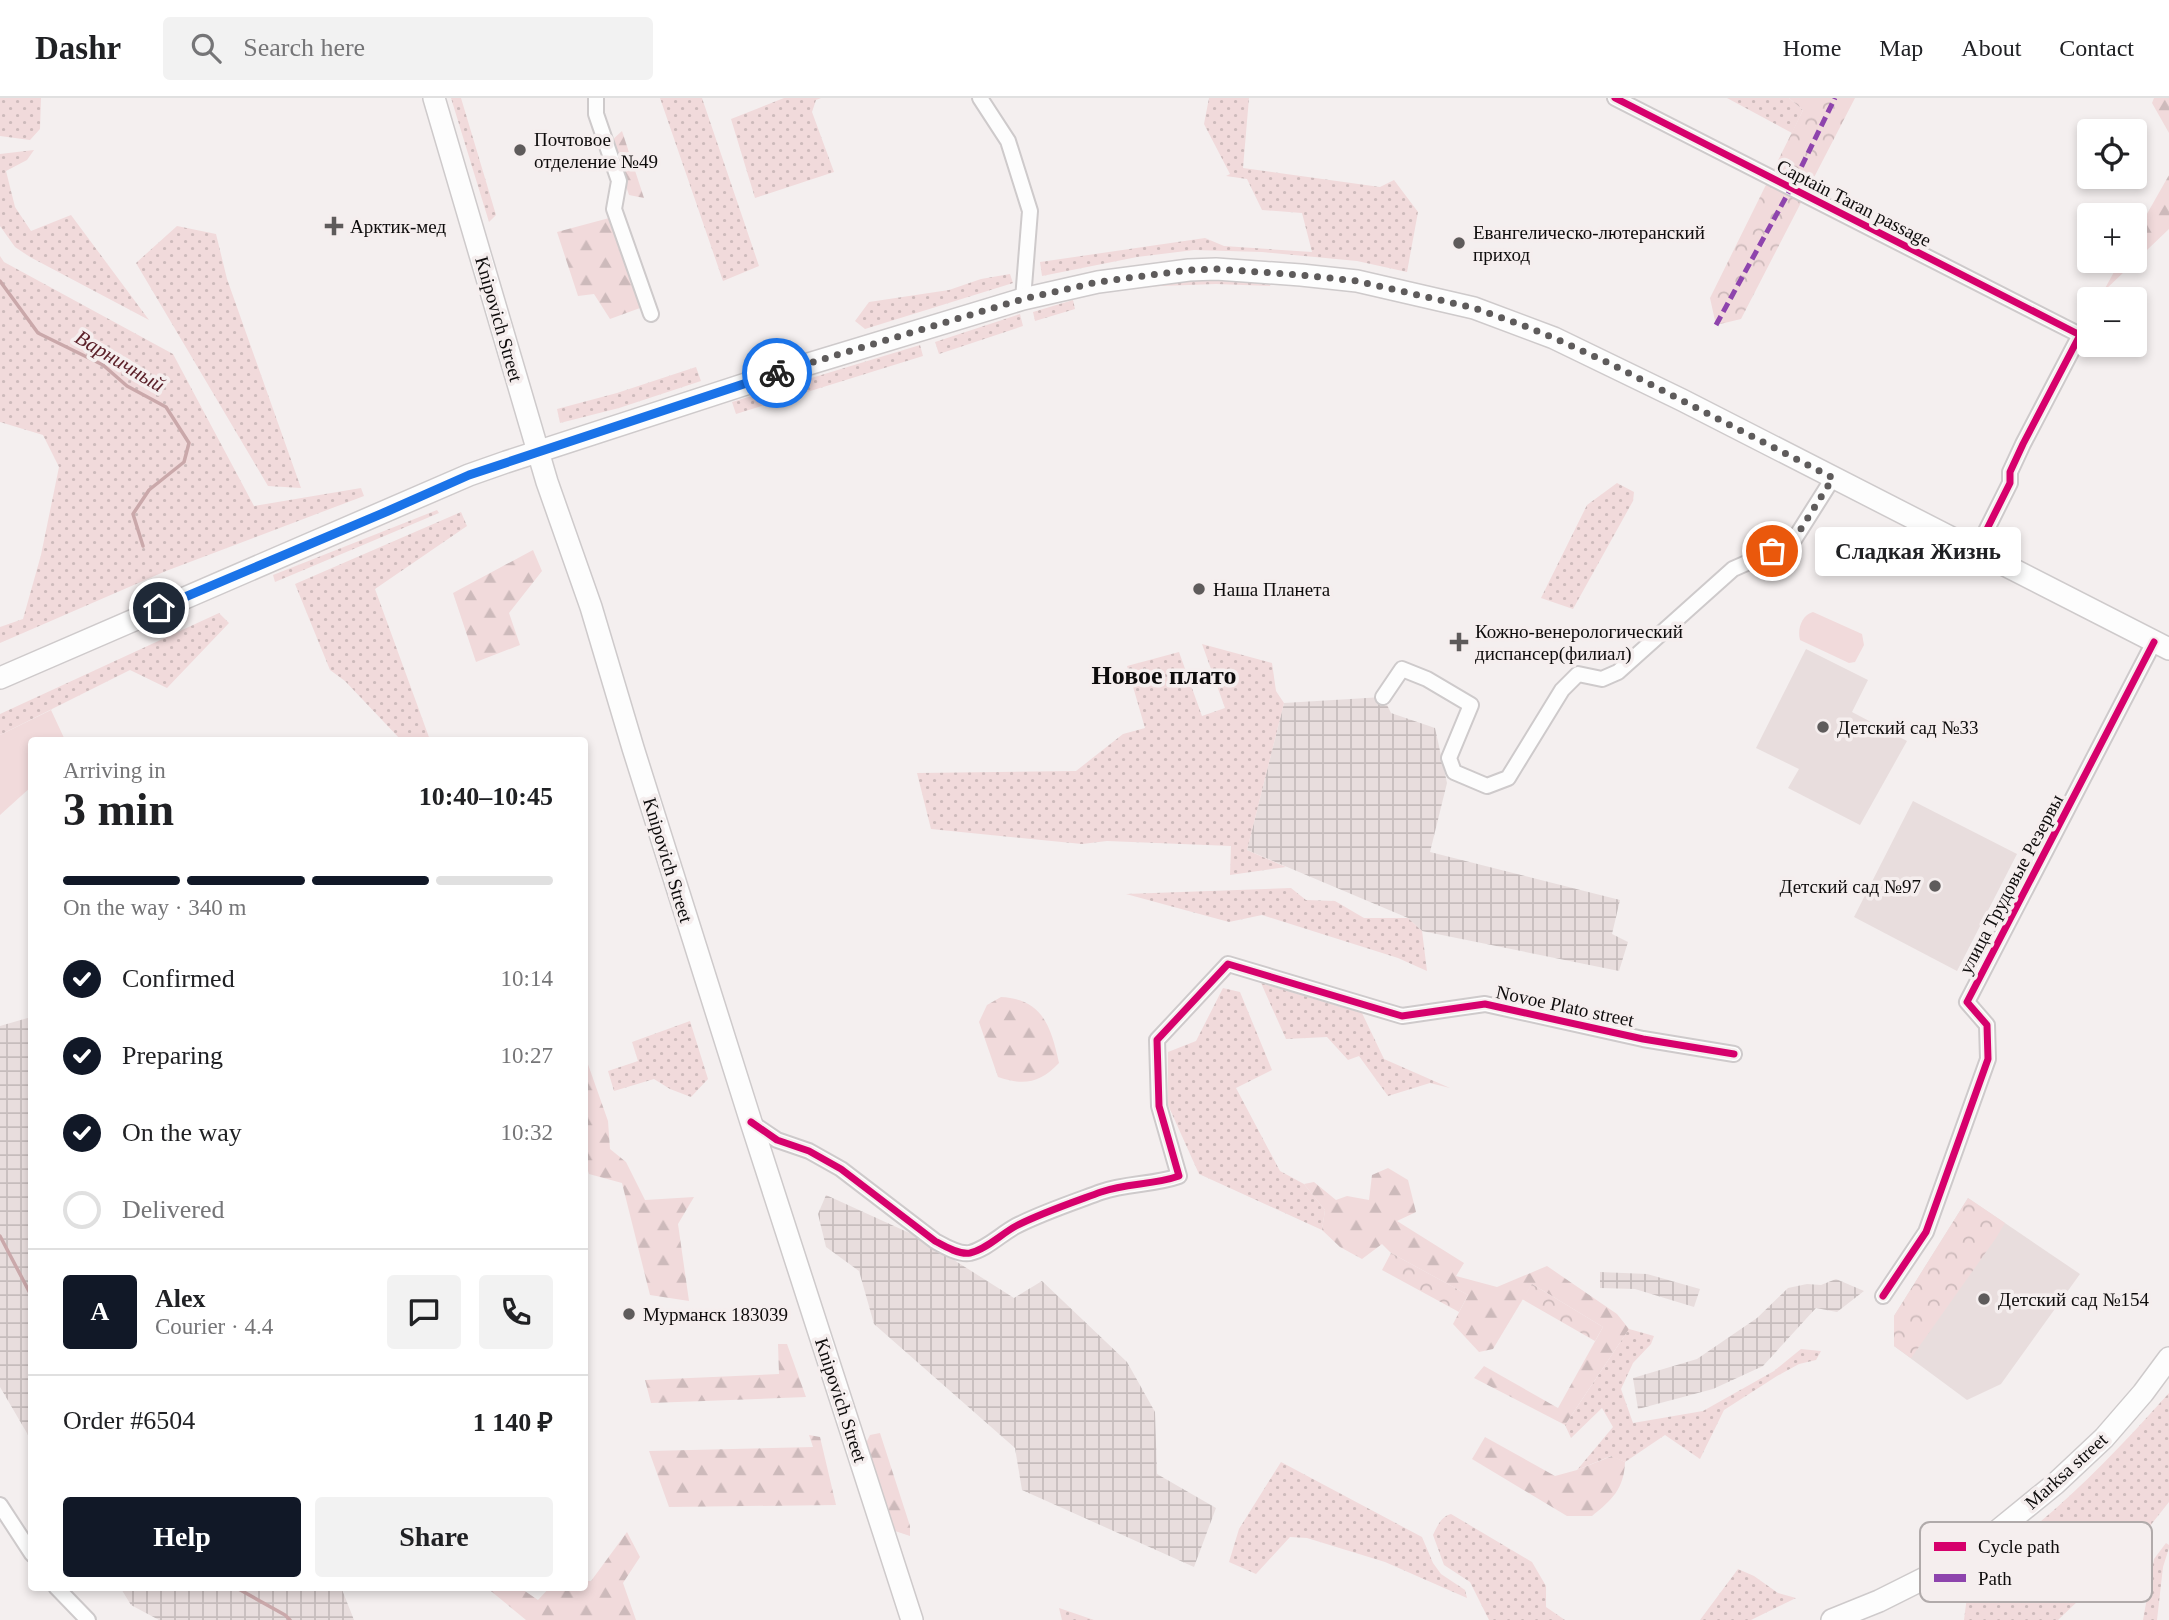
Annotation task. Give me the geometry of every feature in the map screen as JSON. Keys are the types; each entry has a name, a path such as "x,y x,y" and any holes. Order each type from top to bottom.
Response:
{"main road":[{"name":"Knipovich Street","path":"433,98 538,452 591,607 751,1122 912,1620"},
{"path":"0,678 469,475 792,369 1023,299 1098,282 1216,269 1357,281 1474,308 1554,338 1682,400 2162,645"},
{"name":"Marksa street","path":"2008,1522 2055,1484 2104,1438 2169,1358"},
{"name":"Marksa street","path":"1832,1620 1920,1580"}],"street":[{"path":"596,98 596,114 619,181 614,209 651,314"},
{"path":"980,98 1008,141 1030,211 1023,299"},
{"name":"Captain Taran passage","path":"1615,98 2080,335 2018,453 2010,472 2010,483 1976,551"},
{"path":"1383,696 1402,669 1427,679 1471,705 1449,758 1454,772 1487,786 1508,778 1562,690 1578,674 1602,679 1618,672 1733,569 1792,543 1833,478"},
{"name":"улица Трудовые Резервы","path":"1883,1296 1926,1232 1988,1059 1987,1025 1967,1002 2162,645"},
{"path":"751,1122 777,1140 809,1151 841,1169 935,1241 968,1254 1018,1225 1102,1192 1129,1184 1161,1183 1179,1176 1159,1106 1157,1041 1228,964 1402,1016 1485,1004 1643,1039 1734,1054"},
{"path":"0,1505 28,1548"},
{"path":"60,1591 88,1620"}],"shaded area":[{"name":"Детский сад №33","path":"1806,649 1868,680 1852,712 1907,741 1860,825 1788,788 1799,769 1756,748"},
{"path":"1383,697 1391,713 1435,728 1447,783 1430,852 1620,900 1612,934 1628,942 1619,971 1422,931 1408,918 1247,850 1284,703"},
{"name":"Детский сад №97","path":"1913,801 2017,854 1957,971 1854,917"},
{"path":"28,1018 28,1435 0,1387 0,1026"},
{"path":"826,1195 916,1236 1014,1298 1042,1281 1127,1362 1155,1412 1157,1474 1216,1508 1194,1567 1022,1490 1015,1448 874,1324 859,1271 826,1247 818,1214"},
{"name":"Детский сад №154","path":"1968,1198 2080,1274 2001,1384 1967,1400 1894,1346 1894,1316"},
{"path":"1600,1272 1647,1274 1700,1289 1694,1307 1635,1289 1600,1288"},
{"path":"1836,1279 1864,1291 1837,1312 1816,1308 1763,1366 1713,1389 1638,1409 1633,1378 1697,1359 1757,1318 1788,1288 1807,1284 1821,1285"},
{"path":"122,1591 343,1591 354,1620 159,1620 131,1605"}],"green space":[{"path":"0,98 41,98 40,129 30,140 0,136"},
{"path":"451,98 461,98 496,215 489,222"},
{"path":"660,98 702,98 759,266 723,281"},
{"path":"784,98 821,98 816,100 812,112 834,172 755,198 731,119"},
{"path":"1209,98 1249,98 1243,168 1380,187 1394,180 1418,212 1407,272 1357,261 1262,252 1194,250 1137,257 1042,276 1040,262 1205,238 1224,246 1312,252 1302,213 1262,210 1247,179 1226,176 1230,174 1204,124"},
{"path":"1727,98 1789,98 1803,110 1792,133"},
{"path":"1789,98 1855,98 1741,319 1716,325 1710,298 1803,110"},
{"path":"2154,98 2169,98 2169,133 2152,103"},
{"path":"622,131 644,198 629,195 611,141"},
{"path":"34,150 27,160 6,171 15,207 31,231 71,215 149,320 30,257 15,247 0,226 0,154"},
{"path":"2169,175 2169,229 2147,250 2147,214"},
{"path":"613,217 640,308 610,319 594,294 578,296 557,232"},
{"path":"177,226 216,234 227,279 301,488 268,486 136,263"},
{"path":"0,256 4,262 173,354 254,506 361,488 364,496 166,571 0,643 0,627 23,619 41,555 59,467 43,435 0,422"},
{"path":"2113,273 2123,273 2108,287 2106,287"},
{"path":"1010,274 1013,283 865,329 855,321 869,302 949,290 981,279"},
{"path":"1274,275 1270,286 1216,284 1135,287 1110,281"},
{"path":"1073,300 1075,309 1035,321 1033,312"},
{"path":"1020,314 1023,326 939,354 935,342"},
{"path":"920,345 923,356 736,414 732,402"},
{"path":"696,367 701,381 619,408 560,423 557,409"},
{"path":"1617,483 1634,492 1633,501 1573,609 1541,598 1587,505"},
{"path":"437,510 439,513 275,582 273,575"},
{"path":"461,512 467,526 375,589 429,737 398,737 345,681 330,670 295,584"},
{"path":"533,550 542,571 509,613 520,645 476,662 453,593"},
{"path":"1813,612 1862,634 1864,645 1855,662 1849,663 1800,640 1801,623"},
{"path":"219,613 229,623 167,688 130,670 0,735 0,714"},
{"path":"1202,644 1272,663 1276,691 1284,703 1247,850 1286,867 1230,875 1231,846 1107,841 1082,844 931,829 917,773 1076,771 1123,734 1145,728 1127,666 1179,652 1202,716 1225,708"},
{"path":"51,710 64,737 28,737 28,790 0,815 0,735"},
{"path":"1291,888 1306,900 1335,901 1364,918 1408,918 1422,931 1427,971 1398,958 1262,915 1229,922 1126,894"},
{"path":"1261,983 1362,1013 1384,1059 1450,1088 1430,1083 1388,1096 1359,1056 1348,1060 1327,1037 1286,1039"},
{"path":"1223,988 1240,992 1272,1070 1236,1088 1280,1171 1304,1184 1325,1210 1322,1230 1199,1174 1168,1105 1168,1052 1196,1041"},
{"path":"1001,997 1027,1003 1043,1017 1048,1027 1059,1063 1038,1079 1024,1082 998,1077 979,1022 987,1005"},
{"path":"690,1021 708,1079 691,1097 654,1079 614,1091 608,1071 638,1061 632,1042"},
{"path":"588,1064 608,1121 610,1149 626,1162 645,1200 694,1197 678,1224 689,1301 650,1295 622,1183 589,1174"},
{"path":"1388,1168 1408,1180 1416,1212 1397,1221 1464,1263 1456,1276 1497,1287 1547,1266 1617,1314 1629,1329 1565,1425 1474,1378 1484,1366 1558,1408 1603,1327 1532,1284 1493,1349 1479,1352 1453,1324 1468,1295 1391,1253 1382,1244 1362,1259 1340,1247 1322,1230 1325,1210 1304,1184 1314,1182 1336,1200 1347,1196 1369,1200 1372,1175"},
{"path":"1968,1198 2005,1223 1911,1358 1894,1346 1894,1316"},
{"path":"1391,1253 1468,1295 1459,1312 1382,1270"},
{"path":"1532,1284 1603,1327 1595,1341 1522,1299"},
{"path":"1629,1329 1654,1336 1651,1344 1633,1363 1621,1389 1633,1423 1703,1411 1774,1371 1801,1349 1821,1351 1816,1360 1799,1364 1724,1410 1700,1459 1665,1435 1625,1462 1611,1456 1577,1470 1613,1427 1602,1408 1571,1438 1565,1425"},
{"path":"778,1344 787,1344 806,1397 651,1403 645,1380 779,1374"},
{"path":"2169,1393 2169,1502 2152,1523 2040,1522 2076,1490"},
{"path":"880,1433 910,1526 910,1536 895,1531 866,1443 870,1435"},
{"path":"809,1435 820,1437 836,1505 669,1507 649,1451 813,1447"},
{"path":"1485,1437 1555,1476 1612,1456 1625,1462 1622,1480 1611,1499 1592,1516 1567,1516 1472,1459"},
{"path":"1281,1462 1422,1537 1441,1574 1465,1590 1467,1598 1385,1562 1307,1538 1290,1537 1256,1574 1229,1562 1239,1529"},
{"path":"1451,1514 1532,1562 1546,1586 1546,1607 1565,1620 1489,1620 1470,1582 1444,1565 1433,1535 1442,1519"},
{"path":"627,1532 640,1557 623,1583 636,1620 526,1620 491,1591 525,1591 538,1600 546,1591 588,1591 588,1581 591,1581"},
{"path":"2166,1543 2169,1545 2163,1567 2157,1620 2143,1620 2146,1602 2152,1602 2154,1559"},
{"path":"1738,1569 1754,1576 1778,1593 1796,1598 1751,1620 1700,1620"},
{"path":"1966,1602 2077,1602 2058,1620 1964,1620"},
{"path":"1059,1608 1094,1620 1062,1620"}],"waterway":[{"name":"Варничный","path":"0,281 38,333 103,365 127,386 166,407 189,443 184,462 149,490 133,514 143,546"},
{"name":"Варничный","path":"0,1236 28,1289"},
{"name":"Варничный","path":"242,1591 290,1620"}],"marked path":[{"path":"1716,325 1791,188 1835,98"}],"cycle path":[{"path":"1615,98 2080,335 2023,444 2010,472 2010,483 1976,551"},
{"path":"1883,1296 1926,1232 1988,1059 1987,1025 1967,1002 2154,642"},
{"name":"Novoe Plato street","path":"751,1122 777,1140 809,1151 841,1169 935,1241 947,1248 970,1253 988,1245 1016,1226 1069,1204 1111,1189 1179,1176 1159,1106 1157,1040 1228,964 1402,1016 1485,1004 1643,1039 1734,1054"}],"way so far":[{"path":"777,373 1023,299 1098,282 1216,269 1357,281 1474,308 1554,338 1611,364 1833,478 1792,543 1772,551"}],"place":[{"name":"Почтовое отделение №49","path":"520,150"},
{"name":"Арктик-мед","path":"334,226"},
{"name":"Евангелическо-лютеранский приход","path":"1459,243"},
{"name":"Сладкая Жизнь","path":"1772,551"},
{"name":"Наша Планета","path":"1199,589"},
{"name":"Кожно-венерологический диспансер(филиал)","path":"1459,642"},
{"name":"Детский сад №33","path":"1823,727"},
{"name":"Детский сад №97","path":"1935,886"},
{"name":"Детский сад №154","path":"1984,1299"},
{"name":"Мурманск 183039","path":"629,1314"}],"district":[{"name":"Новое плато","path":"1164,675"}],"route":[{"path":"159,608 469,475 777,373"}]}
